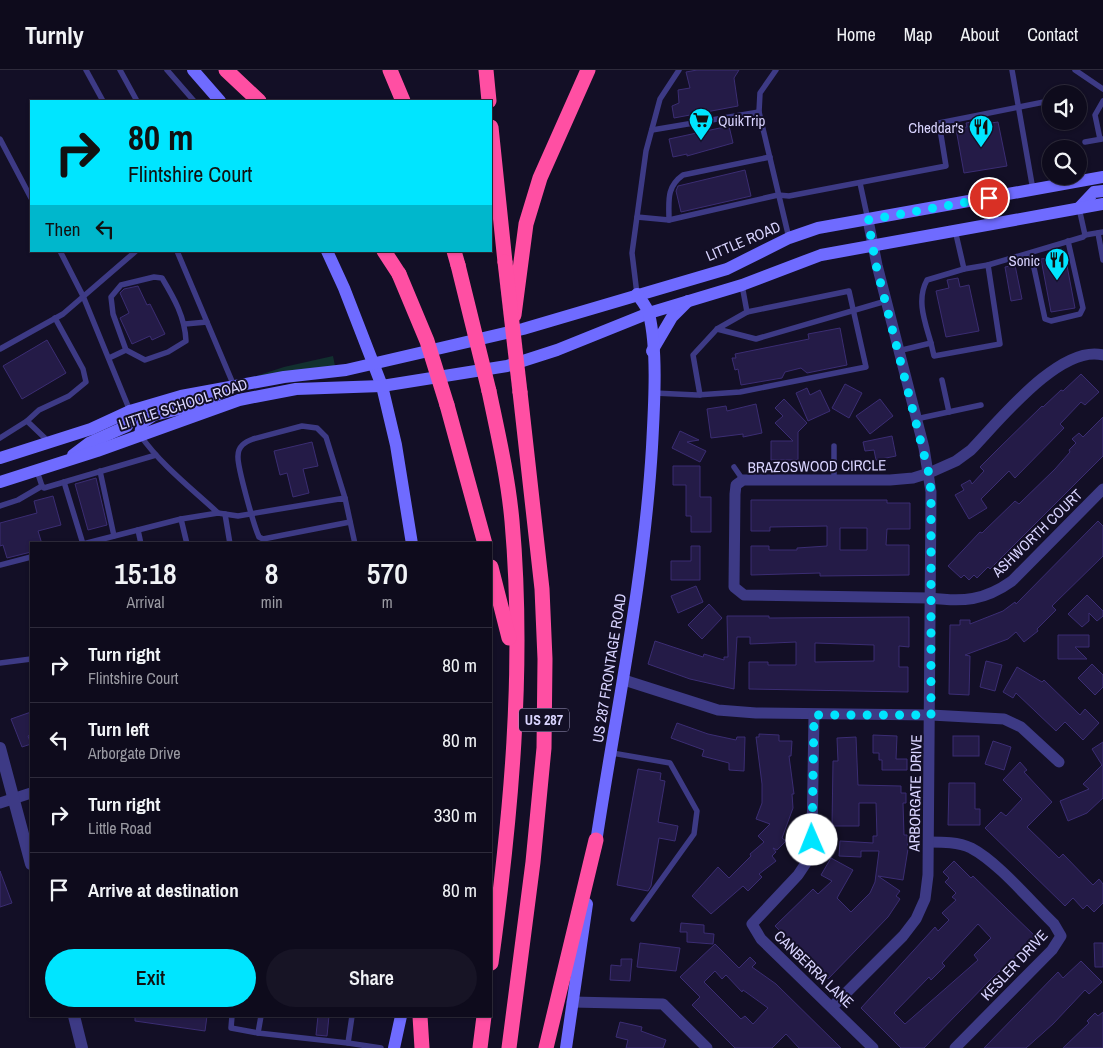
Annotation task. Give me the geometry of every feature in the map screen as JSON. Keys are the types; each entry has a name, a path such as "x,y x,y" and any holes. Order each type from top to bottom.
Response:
{"highway":[{"path":"226,70 258,100"},
{"path":"390,70 403,100"},
{"path":"486,70 489,100"},
{"path":"513,330 526,224 540,178 588,70"},
{"name":"US 287","path":"492,137 504,262 542,589 545,659 544,748 533,862 509,1048"},
{"path":"385,252 399,274 427,341 447,405 484,542"},
{"name":"US 287","path":"456,258 502,452 512,521 516,672 508,837 492,955"},
{"path":"492,571 516,672"},
{"path":"546,1048 596,840"},
{"path":"420,1017 422,1048"},
{"path":"480,1048 484,1017"}],"main road":[{"path":"193,70 219,100"},
{"name":"LITTLE ROAD","path":"372,363 523,329 727,268 789,238 818,228 1103,177"},
{"path":"1079,208 1094,192 1103,191"},
{"path":"382,386 507,366 557,350 648,313 742,285 821,255 873,244 1103,204"},
{"path":"327,252 344,288 382,386 396,445 409,542"},
{"name":"US 287 FRONTAGE ROAD","path":"566,1048 596,840 639,584 649,493 654,393 652,351 648,313 637,294"},
{"path":"652,351 672,317 690,299"},
{"name":"LITTLE SCHOOL ROAD","path":"0,458 91,429 130,411 181,396 284,377 346,370 372,363"},
{"path":"140,435 142,423 154,415 197,405 234,386"},
{"name":"LITTLE SCHOOL ROAD","path":"0,482 239,400 296,389 382,386"},
{"path":"63,461 89,443 127,426 130,421 130,411"},
{"path":"394,1048 401,1017"}],"street":[{"name":"ARBORGATE DRIVE","path":"832,1007 903,936 916,919 925,898 929,842 931,492 929,474 868,220"},
{"name":"BRAZOSWOOD CIRCLE","path":"930,598 744,595 734,587 733,575 736,485 743,480 890,480 929,474 956,461 971,450 1052,370 1069,360 1085,354 1103,355"},
{"name":"ASHWORTH COURT","path":"930,598 957,601 996,594 1012,582 1103,489"},
{"path":"624,680 718,710 814,715 931,715 1004,719 1021,727 1059,762"},
{"name":"CANBERRA LANE","path":"814,715 812,840 808,860 798,874 752,924 761,939 873,1048"},
{"path":"0,748 30,860"},
{"path":"0,803 30,793"},
{"name":"KESLER DRIVE","path":"929,842 952,843 970,848 985,858 1054,924 1061,936 1052,950 955,1048"},
{"path":"572,1002 663,1004 708,1048"},
{"path":"74,1017 82,1048"}],"lane":[{"path":"86,70 102,100"},
{"path":"120,70 136,100"},
{"path":"167,70 193,100"},
{"path":"637,294 632,253 641,178 660,99 679,70"},
{"path":"776,70 760,93 759,112 789,238"},
{"path":"1012,70 1033,190"},
{"path":"1076,70 1102,88 1103,100 1095,115 1101,139 1087,142"},
{"path":"637,217 669,220 778,195 789,196 946,166 939,123 1042,103"},
{"path":"652,130 759,112"},
{"path":"0,139 30,196"},
{"path":"669,220 669,189 674,181 683,175 770,157"},
{"path":"860,183 868,220"},
{"path":"1079,208 1084,235"},
{"path":"955,230 964,270"},
{"path":"988,265 1000,344 934,356 921,307 921,290 927,280 1031,254 1042,248 1084,235 1100,233 1103,260"},
{"path":"1031,254 1045,319 1051,321 1080,314 1083,308 1068,241"},
{"path":"61,252 83,296 130,411"},
{"path":"0,349 55,318 135,252"},
{"path":"177,252 234,386"},
{"path":"154,277 162,278 185,324 186,340 168,352 145,360 126,350 113,314 112,297 121,286 154,277"},
{"path":"742,285 746,312"},
{"path":"654,393 700,395 740,392 866,367 849,291 746,312 717,329 693,355 700,395"},
{"path":"717,329 756,339 886,301"},
{"path":"0,438 27,421 39,410 69,396 86,382 83,369 55,318"},
{"path":"185,324 207,322"},
{"path":"898,351 931,343"},
{"path":"109,358 126,350"},
{"path":"942,380 949,412"},
{"path":"916,419 981,405"},
{"path":"27,421 49,442"},
{"path":"259,542 241,476 238,456 239,449 245,442 253,439 302,426 317,428 326,436 345,498 355,542"},
{"path":"140,435 156,455 218,513"},
{"path":"834,446 834,479"},
{"path":"0,506 18,500 42,486 44,488 156,455"},
{"path":"734,467 743,480"},
{"path":"37,470 42,486"},
{"path":"100,470 114,536"},
{"path":"64,482 82,542"},
{"path":"91,542 181,519 218,513 238,516 345,498"},
{"path":"226,514 230,542"},
{"path":"181,519 187,542"},
{"path":"258,537 263,539 350,522"},
{"path":"138,530 141,542"},
{"path":"0,565 30,557"},
{"path":"0,663 30,659"},
{"path":"612,753 670,763 697,811 694,834 633,919"},
{"path":"232,1017 231,1028 381,1048"},
{"path":"258,1033 261,1017"},
{"path":"348,1043 352,1017"}],"green space":[{"path":"333,356 335,366 247,379 284,367"}],"building":[{"path":"697,70 739,70 734,78 738,106 674,118 672,106 679,103 678,90 690,88 686,72"},
{"name":"Cheddar's","path":"976,121 977,125 998,122 1007,166 964,173 956,129 967,127 966,123"},
{"name":"QuikTrip","path":"729,126 733,143 687,156 687,154 673,157 669,139"},
{"name":"QuikTrip","path":"745,170 751,196 681,212 676,191 678,186"},
{"path":"1065,255 1075,308 1051,312 1041,259"},
{"path":"1015,265 1022,299 1011,301 1005,267"},
{"path":"958,278 960,287 969,285 979,331 946,337 936,291 949,288 947,280"},
{"path":"138,286 147,305 150,304 165,334 152,340 150,336 132,344 120,318 129,313 120,293 124,289"},
{"path":"840,328 847,365 807,373 801,368 785,372 782,378 741,385 738,369 735,370 732,358 736,358 735,354 809,339 808,334"},
{"path":"47,340 66,373 22,399 3,366"},
{"path":"1081,374 1099,392 1085,405 1081,402 1060,424 1064,428 1015,478 1009,471 981,499 987,508 969,519 955,495 964,490 961,485 970,480 972,484 984,471 980,467 1042,406 1061,390 1063,391"},
{"path":"845,384 862,393 849,418 832,408"},
{"path":"807,388 810,395 820,390 830,411 808,421 796,393"},
{"path":"784,399 807,423 798,432 798,460 771,460 771,441 793,441 775,423 783,416 775,408"},
{"path":"880,399 893,416 870,434 856,416"},
{"path":"756,404 762,433 743,437 743,434 711,438 707,409 726,406 727,411"},
{"path":"1103,417 1103,456 990,569 988,567 977,578 974,575 969,580 964,575 961,578 948,566 980,532 982,533 1015,501 1019,504 1055,469 1076,443 1072,439 1079,433 1083,437"},
{"path":"680,431 699,440 687,442 706,451 700,462 672,448"},
{"path":"892,436 896,456 876,460 874,450 865,451 863,442"},
{"path":"312,442 318,466 303,469 309,493 293,497 287,473 280,475 274,451"},
{"path":"673,466 700,466 700,497 711,497 711,532 691,532 691,516 686,516 686,485 673,485"},
{"path":"96,478 107,525 88,530 75,484"},
{"path":"53,496 61,525 38,531 41,542 30,542 30,552 7,558 3,545 0,546 0,523 37,513 34,501"},
{"path":"751,500 887,500 887,503 910,503 910,529 887,529 886,545 909,545 909,575 820,576 820,573 751,575 751,546 769,546 769,550 797,550 797,548 827,546 827,526 770,527 770,531 751,531","holes":["840,528 867,528 867,550 840,550"]},
{"path":"1098,521 1103,526 1103,556 1052,606 1056,610 1037,629 1038,631 1024,642 1016,632 1008,639 965,655 970,656 969,695 949,694 950,625 960,625 960,620 970,620 970,624 1003,611 1015,602 1016,604"},
{"path":"691,546 700,546 700,580 671,580 671,561 691,561"},
{"path":"696,586 703,602 678,613 671,596"},
{"path":"1087,595 1103,611 1103,616 1097,621 1089,613 1089,621 1082,627 1068,614"},
{"path":"709,604 722,618 702,639 688,625"},
{"path":"727,616 769,616 769,618 909,617 909,647 899,646 899,667 908,667 908,692 749,689 749,662 768,662 768,665 796,665 796,642 750,644 750,637 737,637 734,689 690,679 648,664 655,641 703,657 704,654 724,660 724,657 728,657","holes":["815,643 874,645 874,661 815,662"]},
{"path":"1058,635 1089,635 1089,647 1075,647 1087,659 1058,659"},
{"path":"986,661 1002,665 995,691 980,687"},
{"path":"1092,664 1103,675 1103,687 1095,695 1078,678"},
{"path":"1017,667 1042,682 1044,680 1080,715 1085,709 1099,723 1083,740 1065,722 1056,731 1016,693 1013,698 1003,692"},
{"path":"30,712 30,735 28,736 30,744 22,747 11,719"},
{"path":"677,723 708,734 736,740 737,737 745,737 744,771 729,770 729,763 702,756 704,750 671,738"},
{"path":"759,734 779,735 779,741 792,741 791,756 789,756 794,794 792,794 793,808 782,838 786,841 777,850 773,848 776,852 772,856 776,861 759,874 762,877 748,891 743,886 711,914 692,896 718,867 729,878 751,856 750,854 764,842 758,836 770,824 756,819 762,803 762,784 756,737 759,737"},
{"path":"873,735 897,736 896,759 907,759 907,770 882,770 882,760 879,760 879,753 873,753"},
{"path":"953,736 979,736 979,756 953,756"},
{"path":"856,737 858,785 901,786 901,793 906,793 906,803 903,803 904,835 907,835 908,849 903,880 878,876 900,891 896,896 900,899 888,917 828,979 775,926 813,889 818,894 832,881 821,875 831,858 853,870 837,898 851,912 870,893 875,882 879,851 861,851 861,857 839,856 840,841 873,843 873,836 877,836 876,803 859,803 859,826 832,826 833,761 838,761 837,738"},
{"path":"993,741 1011,747 1004,770 985,764"},
{"path":"1103,742 1103,798 1087,813 1068,821 1060,801 1089,789 1083,784 1102,765 1092,749"},
{"path":"1020,762 1027,770 1024,772 1052,802 1027,827 1059,858 1063,854 1093,885 1099,879 1103,884 1103,903 1094,912 1087,905 1083,909 1073,898 1065,906 985,828 1001,812 1006,816 1022,799 1003,780"},
{"path":"638,769 661,773 660,780 665,781 658,822 678,826 675,841 659,838 651,886 648,891 617,885"},
{"path":"949,783 975,783 975,809 980,809 980,825 948,825"},
{"path":"954,861 971,878 973,876 1037,938 994,976 924,1048 901,1048 861,1008 935,927 938,931 949,920 942,913 956,900 952,897 956,893 945,882 949,878 943,872","holes":["978,924 991,938 974,955 978,960 905,1024 894,1013 929,977 931,980 945,966 942,963"]},
{"path":"0,871 12,903 0,907"},
{"path":"681,923 704,925 704,933 714,934 713,944 687,942 687,932 680,932"},
{"path":"640,943 680,948 676,971 637,967"},
{"path":"1094,943 1103,943 1103,967 1095,967"},
{"path":"715,944 739,968 750,957 756,963 752,967 776,984 841,1048 799,1048 786,1034 772,1048 735,1048 692,1005 700,997 680,977","holes":["715,971 722,979 726,975 742,992 743,990 768,1008 753,1024 745,1016 741,1019 704,982"]},
{"path":"621,959 632,959 630,981 610,980 611,965 621,966"},
{"path":"1081,961 1102,982 1089,994 1085,990 1053,1024 1026,1048 984,1048 1058,972 1063,978"},
{"path":"1103,1012 1103,1048 1063,1048 1089,1023 1087,1021 1095,1013 1098,1016"},
{"path":"135,1017 207,1017 205,1031 135,1021"},
{"path":"318,1017 329,1017 327,1036 316,1035"},
{"path":"620,1022 642,1027 641,1031 666,1040 663,1048 626,1048 628,1040 616,1037"}],"place":[{"name":"QuikTrip","path":"701,141"},
{"name":"Cheddar's","path":"981,148"},
{"name":"Sonic","path":"1057,281"}],"route":[{"path":"812,840 814,715 931,715 931,492 929,474 924,448 876,265 868,220 989,198"}]}
